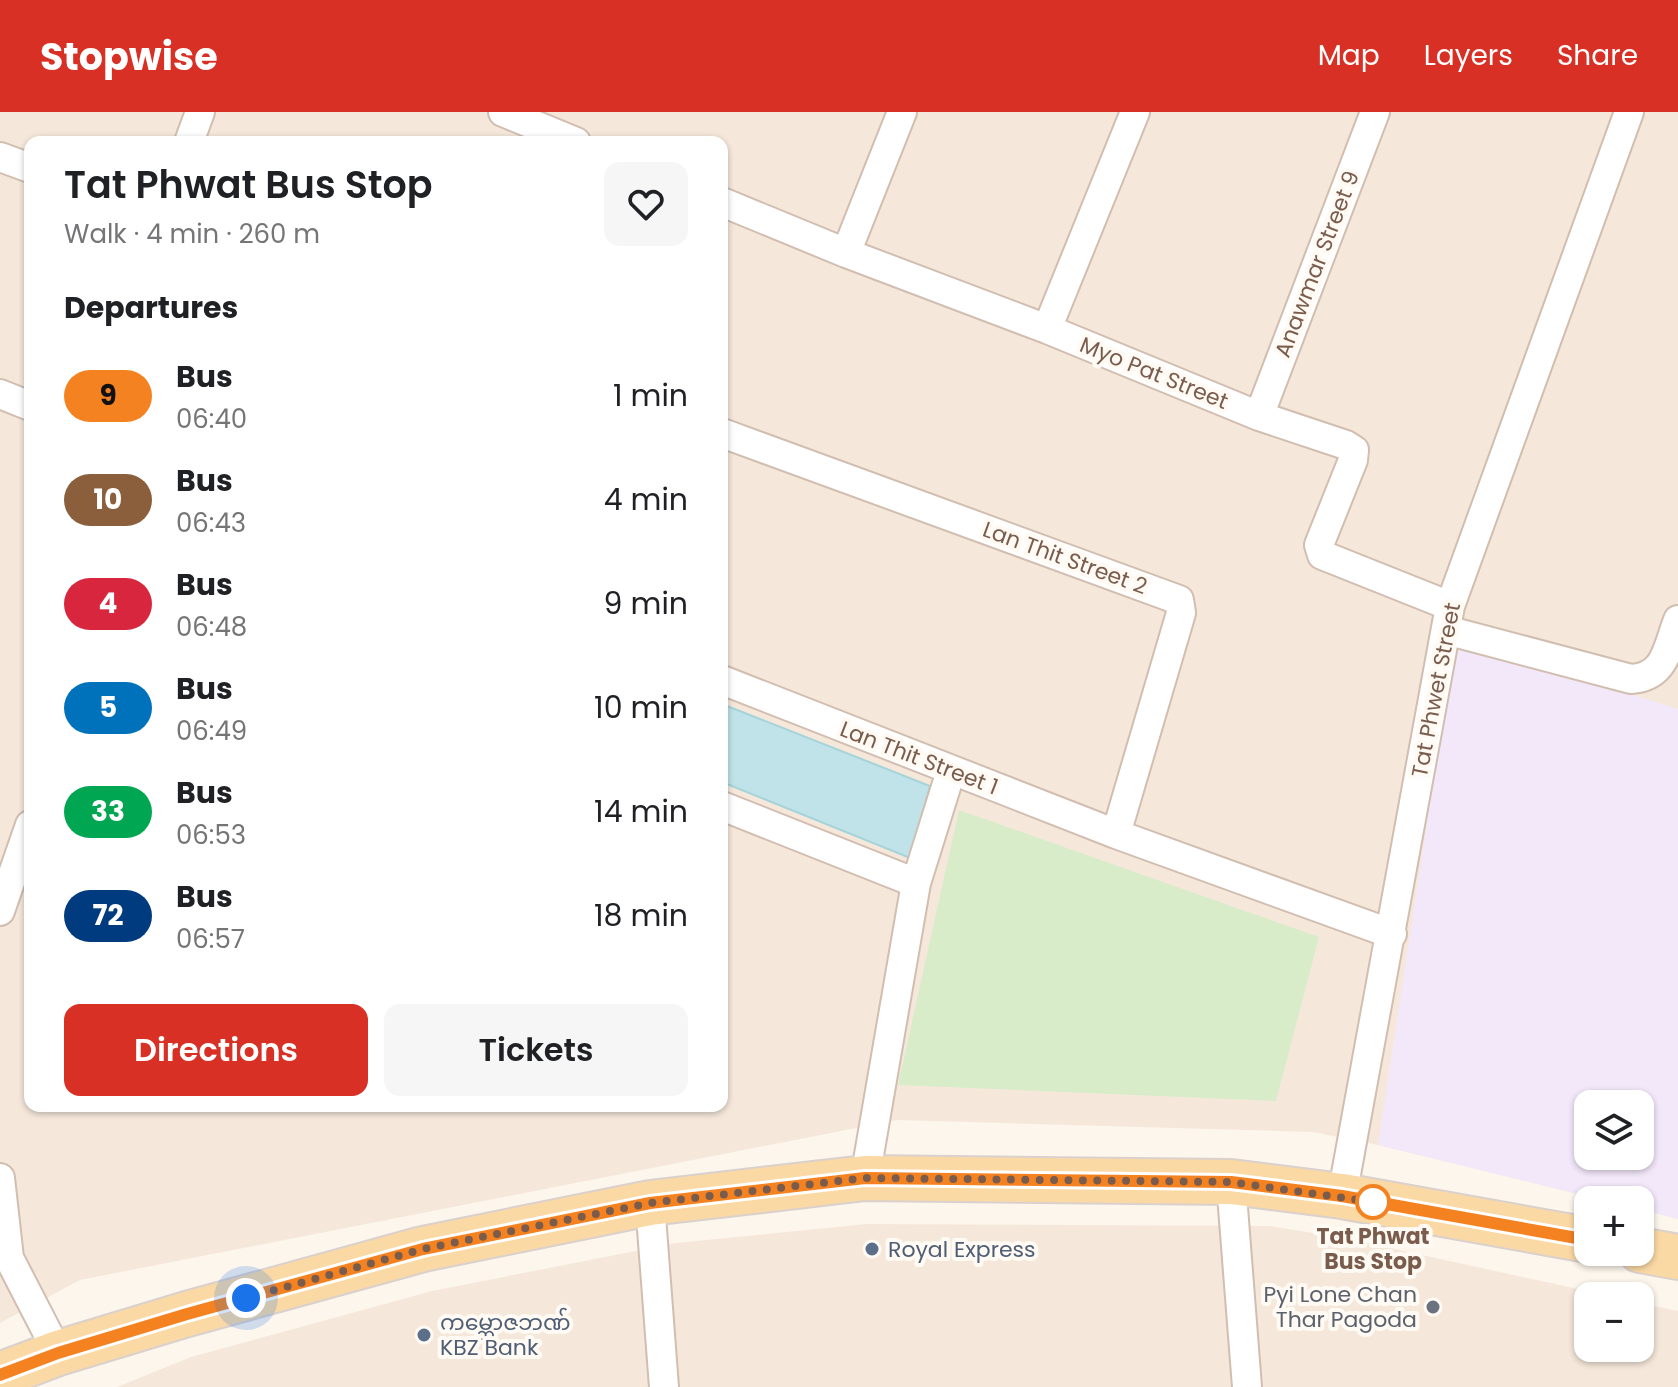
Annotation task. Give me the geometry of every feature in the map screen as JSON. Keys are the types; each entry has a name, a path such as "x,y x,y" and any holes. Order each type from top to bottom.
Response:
{"main road":[{"path":"5,1378 58,1353 423,1249 650,1203 865,1178 1231,1182 1342,1196 1574,1237"},
{"path":"1654,1253 1678,1257"}],"street":[{"path":"191,136 200,112"},
{"path":"503,112 561,136"},
{"path":"846,253 902,112"},
{"path":"1047,329 1135,112"},
{"name":"Anawmar Street 9","path":"1259,416 1375,112"},
{"name":"Tat Phwet Street","path":"1342,1196 1448,618 1629,112"},
{"path":"0,157 24,166"},
{"name":"Myo Pat Street","path":"728,204 1259,416 1346,445 1354,450 1353,460 1319,545 1322,555 1448,618"},
{"path":"0,394 24,404"},
{"name":"Lan Thit Street 2","path":"728,435 1179,600 1181,613 1116,834"},
{"path":"1448,618 1631,679 1646,678 1658,670 1678,620"},
{"name":"Lan Thit Street 1","path":"728,682 1116,834 1392,934"},
{"path":"865,1178 916,883 951,771"},
{"path":"728,808 916,883"},
{"path":"0,911 24,842"},
{"path":"0,1178 4,1259 58,1353"},
{"path":"1231,1182 1247,1387"},
{"path":"650,1203 664,1387"}],"shaded area":[{"path":"0,112 1678,112 1678,1219 1654,1213 1654,1186 1574,1186 1574,1193 1313,1132 897,1120 80,1280 0,1323"},
{"path":"1455,639 1678,709 1678,1219 1654,1213 1654,1186 1574,1186 1574,1193 1378,1145"},
{"path":"866,1224 1270,1226 1344,1238 1574,1288 1574,1362 1654,1362 1654,1306 1678,1311 1678,1387 117,1387 191,1357 432,1291 676,1243"}],"green space":[{"path":"959,810 1319,937 1276,1101 898,1085"}],"water":[{"path":"728,706 930,786 910,858 728,784"}],"bus line":[{"name":"9","path":"0,1375 58,1353 187,1314 423,1249 650,1203 865,1178 1231,1182 1342,1196 1574,1237"}],"place":[{"name":"Tat Phwat Bus Stop","path":"1373,1202"},
{"name":"Royal Express","path":"872,1249"},
{"name":"Pyi Lone Chan Thar Pagoda","path":"1433,1307"},
{"name":"ကမ္ဘောဇဘဏ် KBZ Bank","path":"424,1335"}],"route":[{"path":"246,1298 423,1249 650,1203 865,1178 1231,1182 1373,1202"}]}
